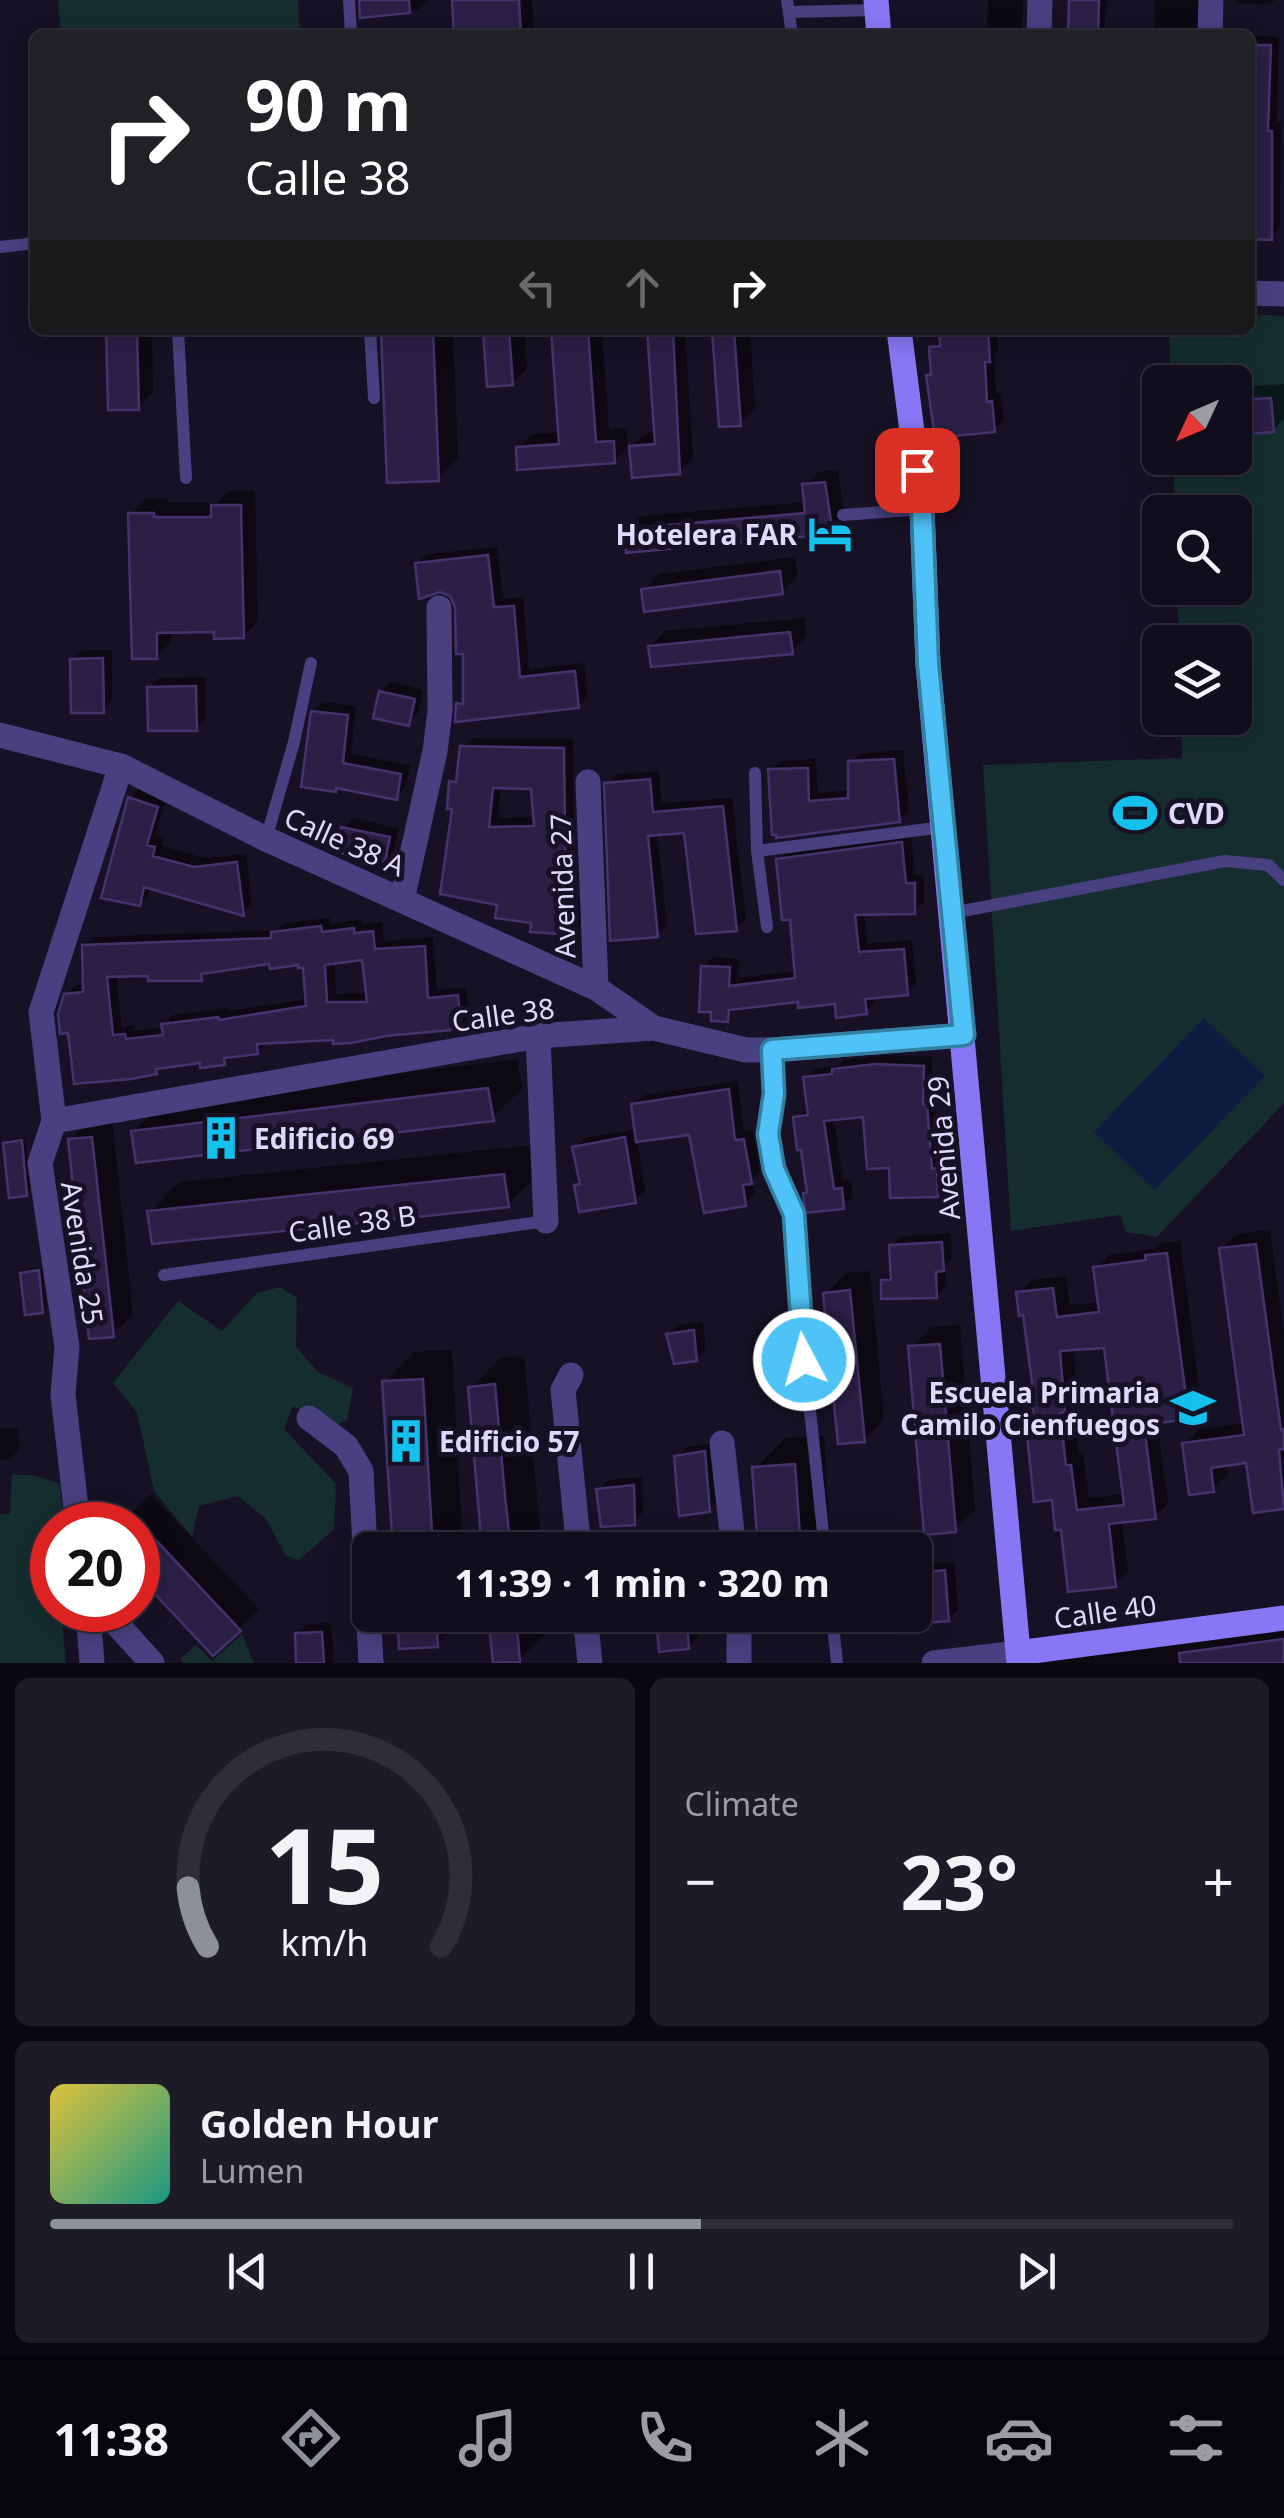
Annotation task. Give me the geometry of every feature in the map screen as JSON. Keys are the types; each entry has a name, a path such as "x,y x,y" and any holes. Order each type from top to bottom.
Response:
{"main road":[{"name":"Avenida 29","path":"900,335 922,509 928,664 1019,1658"},
{"name":"Calle 40","path":"1019,1658 1284,1618"}],"street":[{"path":"1039,30 1040,0"},
{"path":"1210,30 1211,0"},
{"path":"1255,293 1284,294"},
{"path":"402,900 435,751 440,711 439,608"},
{"name":"Calle 38 A","path":"0,735 121,766 266,839 596,988 654,1028"},
{"name":"Avenida 25","path":"75,1502 63,1395 67,1347 40,1162 54,1122 42,1012 121,766"},
{"name":"Avenida 27","path":"588,782 596,988"},
{"name":"Calle 38","path":"54,1122 538,1036 654,1028 746,1050 772,1050 964,1035"},
{"path":"538,1036 546,1221"},
{"path":"571,1375 563,1390 576,1532"},
{"path":"309,1418 346,1446 361,1471 370,1663"},
{"path":"722,1443 732,1532"},
{"path":"90,1632 92,1663"},
{"path":"124,1632 152,1663"},
{"path":"587,1632 590,1663"},
{"path":"739,1632 739,1663"},
{"name":"Calle 40","path":"934,1663 1019,1658"}],"lane":[{"path":"349,0 351,30"},
{"path":"788,6 877,15"},
{"path":"0,247 30,244"},
{"path":"178,335 186,478"},
{"path":"370,335 374,398"},
{"path":"843,515 922,509"},
{"path":"266,839 294,742 310,663"},
{"path":"755,773 757,850 767,927"},
{"path":"757,850 943,827"},
{"path":"952,914 1226,861 1268,865 1284,880"},
{"path":"772,1050 774,1094 768,1134 774,1169 794,1214 799,1308 823,1532"},
{"name":"Calle 38 B","path":"164,1275 546,1221"},
{"path":"834,1632 837,1663"}],"green space":[{"path":"58,0 298,0 300,30 61,30"},
{"name":"CVD","path":"1255,314 1284,316 1284,1103 1157,1237 1126,1232 1120,1215 1011,1231 983,765 1182,758 1181,735 1252,735 1252,625 1178,625 1178,605 1252,605 1252,495 1174,495 1174,475 1252,475 1252,365 1170,365 1169,335 1255,335"},
{"path":"280,1287 297,1298 296,1347 318,1372 353,1388 347,1420 331,1427 293,1406 284,1429 336,1484 334,1529 299,1560 286,1556 266,1519 238,1496 199,1506 192,1537 154,1491 137,1412 113,1383 178,1301 222,1331 257,1293"},
{"path":"12,1474 37,1476 60,1484 62,1502 30,1502 30,1632 63,1632 66,1663 0,1663 0,1514 10,1514"},
{"path":"242,1634 254,1663 183,1663 180,1659 196,1645 212,1661"}],"water":[{"path":"1204,1018 1265,1076 1155,1190 1094,1132"}],"building":[{"path":"359,0 409,0 410,13 360,18"},
{"path":"452,0 519,0 521,30 454,30"},
{"path":"1069,0 1099,0 1098,30 1068,30"},
{"path":"1255,45 1271,45 1268,131 1272,131 1272,240 1255,239"},
{"path":"106,335 137,335 139,410 108,410"},
{"path":"381,335 433,335 439,481 387,483"},
{"path":"483,335 509,335 513,385 487,387"},
{"path":"551,335 588,335 596,442 614,441 615,463 517,470 516,447 559,444"},
{"path":"647,335 673,335 680,474 632,478 629,446 655,444"},
{"path":"712,335 734,335 741,426 719,427"},
{"path":"939,335 988,335 987,402 992,401 995,432 935,438 926,375 931,375 929,347 940,346"},
{"path":"1271,398 1274,432 1252,434 1252,399"},
{"path":"825,482 833,534 626,553 624,529 805,513 802,484"},
{"path":"211,505 241,505 244,638 214,639 214,632 157,633 157,659 132,659 128,513 211,517"},
{"path":"488,555 494,607 514,606 520,677 575,671 579,708 455,722 456,703 463,704 463,654 456,654 455,607 450,596 440,592 419,599 415,563"},
{"path":"780,571 783,594 644,612 641,589"},
{"path":"790,632 793,654 651,667 648,646"},
{"path":"103,658 104,713 71,713 70,659"},
{"path":"196,686 197,731 148,731 147,687"},
{"path":"379,691 415,699 409,726 373,718"},
{"path":"311,711 348,715 343,763 401,774 397,800 336,788 336,792 301,787"},
{"path":"460,746 564,748 566,908 575,909 574,935 530,932 531,923 495,918 497,905 440,894 452,809 447,809 449,781 456,782","holes":["493,788 531,789 534,826 489,827"]},
{"path":"894,759 900,822 776,838 772,835 768,769 808,768 809,801 848,798 848,761"},
{"path":"650,779 653,812 723,806 737,931 696,934 684,833 648,836 658,937 610,941 604,783"},
{"path":"128,797 158,807 147,845 155,847 153,856 194,867 237,862 244,916 144,887 140,906 101,898"},
{"path":"341,827 390,837 385,862 336,852"},
{"path":"902,842 906,883 915,883 915,914 855,915 859,952 904,949 908,995 865,999 867,1014 836,1018 835,1004 798,1008 798,1002 729,1010 728,1022 711,1021 711,1012 699,1012 701,966 730,967 729,986 795,978 790,920 782,920 776,859"},
{"path":"321,926 322,932 354,928 354,933 373,931 375,949 425,946 428,998 458,995 461,1029 351,1043 333,1044 333,1040 257,1044 258,1054 224,1058 225,1065 200,1068 200,1063 156,1069 157,1074 131,1079 74,1084 68,1033 60,1034 58,1014 64,994 83,992 82,945 271,938 271,932","holes":["362,960 367,1002 327,1002 325,965","269,964 270,969 298,965 303,968 306,1006 219,1020 218,1017 161,1024 163,1035 126,1039 125,1034 113,1035 107,977 202,981 201,974"]},
{"path":"875,1064 924,1066 923,1104 927,1104 938,1197 890,1198 889,1168 867,1169 863,1117 824,1121 834,1189 842,1188 844,1209 805,1213 803,1193 807,1193 793,1117 808,1115 803,1077"},
{"path":"488,1088 494,1121 136,1163 131,1131"},
{"path":"729,1089 735,1140 744,1139 752,1184 743,1185 746,1206 704,1213 689,1135 636,1142 631,1104"},
{"path":"92,1137 114,1337 89,1339 68,1139"},
{"path":"625,1137 636,1203 579,1212 574,1185 580,1184 572,1147"},
{"path":"22,1140 27,1196 9,1198 3,1143"},
{"path":"504,1174 509,1207 334,1226 152,1244 147,1211"},
{"path":"942,1242 944,1271 936,1272 937,1298 881,1299 881,1280 891,1280 889,1245"},
{"path":"1256,1244 1281,1430 1284,1429 1284,1449 1279,1450 1284,1509 1253,1513 1246,1463 1211,1468 1214,1492 1189,1495 1182,1443 1244,1435 1219,1248"},
{"path":"1167,1253 1189,1419 1144,1425 1156,1519 1109,1524 1116,1587 1068,1592 1061,1530 1055,1530 1052,1500 1034,1502 1027,1435 1035,1434 1033,1390 1016,1292 1053,1288 1057,1317 1099,1312 1093,1267 1146,1260 1145,1255","holes":["1104,1348 1124,1505 1077,1510 1071,1465 1066,1465 1060,1413 1065,1412 1060,1351"]},
{"path":"39,1270 43,1313 25,1315 20,1273"},
{"path":"850,1290 865,1442 838,1444 823,1293"},
{"path":"694,1330 697,1361 674,1364 666,1334"},
{"path":"940,1344 956,1532 924,1532 908,1346"},
{"name":"Edificio 57","path":"423,1379 432,1532 392,1532 382,1381"},
{"path":"495,1384 509,1532 481,1532 468,1387"},
{"path":"705,1451 710,1512 679,1516 674,1456"},
{"path":"795,1464 800,1532 757,1532 752,1467"},
{"path":"634,1485 635,1525 601,1527 596,1489"},
{"path":"160,1544 241,1631 213,1656 160,1599"},
{"path":"945,1570 949,1621 932,1622 932,1571"},
{"path":"322,1632 324,1663 296,1663 295,1633"},
{"path":"398,1632 437,1632 438,1647 399,1649"},
{"path":"490,1632 517,1632 520,1662 493,1663"},
{"path":"657,1632 688,1632 689,1649 659,1652"},
{"path":"1284,1639 1284,1663 1180,1663 1179,1653"}],"place":[{"name":"Hotelera FAR","path":"830,534"},
{"name":"CVD","path":"1135,813"},
{"name":"Edificio 69","path":"221,1138"},
{"name":"Escuela Primaria Camilo Cienfuegos","path":"1193,1408"},
{"name":"Edificio 57","path":"406,1441"}],"route":[{"path":"804,1360 794,1214 774,1169 768,1134 774,1094 772,1050 964,1035 928,664 917,470"}]}
